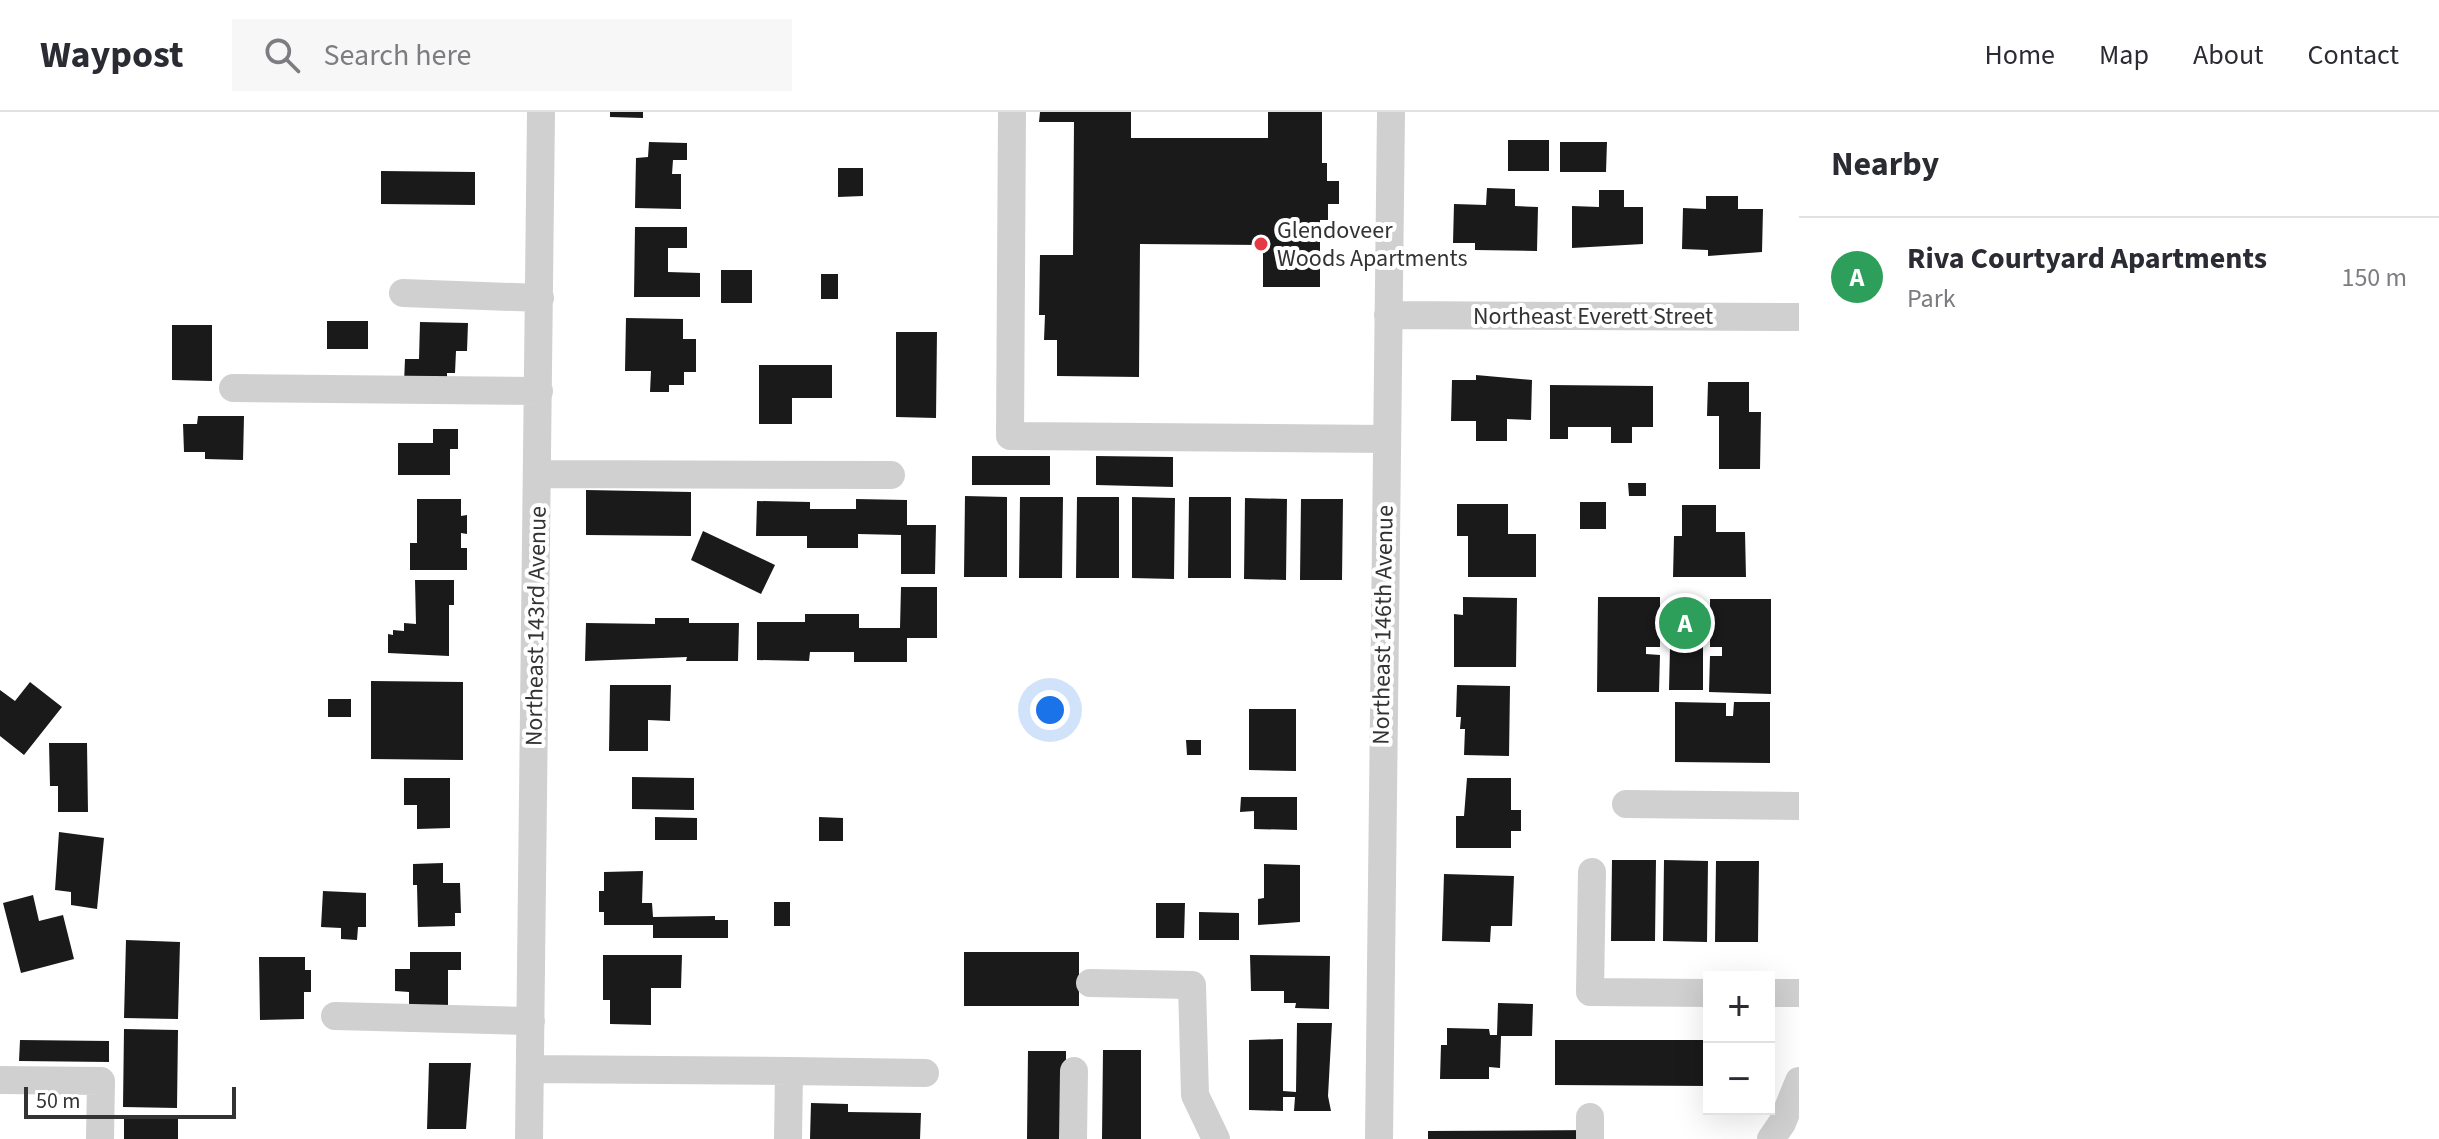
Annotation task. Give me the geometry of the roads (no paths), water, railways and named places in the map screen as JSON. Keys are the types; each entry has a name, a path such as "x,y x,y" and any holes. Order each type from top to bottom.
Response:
{"street":[{"name":"Northeast 143rd Avenue","path":"529,1139 541,112"},
{"path":"1012,112 1010,436 1386,439"},
{"name":"Northeast 146th Avenue","path":"1379,1139 1391,112"},
{"path":"403,293 540,298"},
{"name":"Northeast Everett Street","path":"1388,315 1799,317"},
{"path":"233,388 539,391"},
{"path":"538,474 891,475"},
{"path":"1626,804 1799,806"},
{"path":"1592,872 1590,992 1703,993"},
{"path":"1090,983 1192,985 1195,1095 1216,1139"},
{"path":"1775,993 1799,993"},
{"path":"335,1016 531,1021"},
{"path":"530,1069 925,1073"},
{"path":"788,1139 789,1071"},
{"path":"1073,1139 1074,1071"},
{"path":"0,1080 101,1081 100,1139"},
{"path":"1771,1139 1782,1123 1799,1081"}],"place":[{"name":"Glendoveer Woods Apartments","path":"1261,244"},
{"name":"Riva Courtyard Apartments","path":"1685,623"}]}
